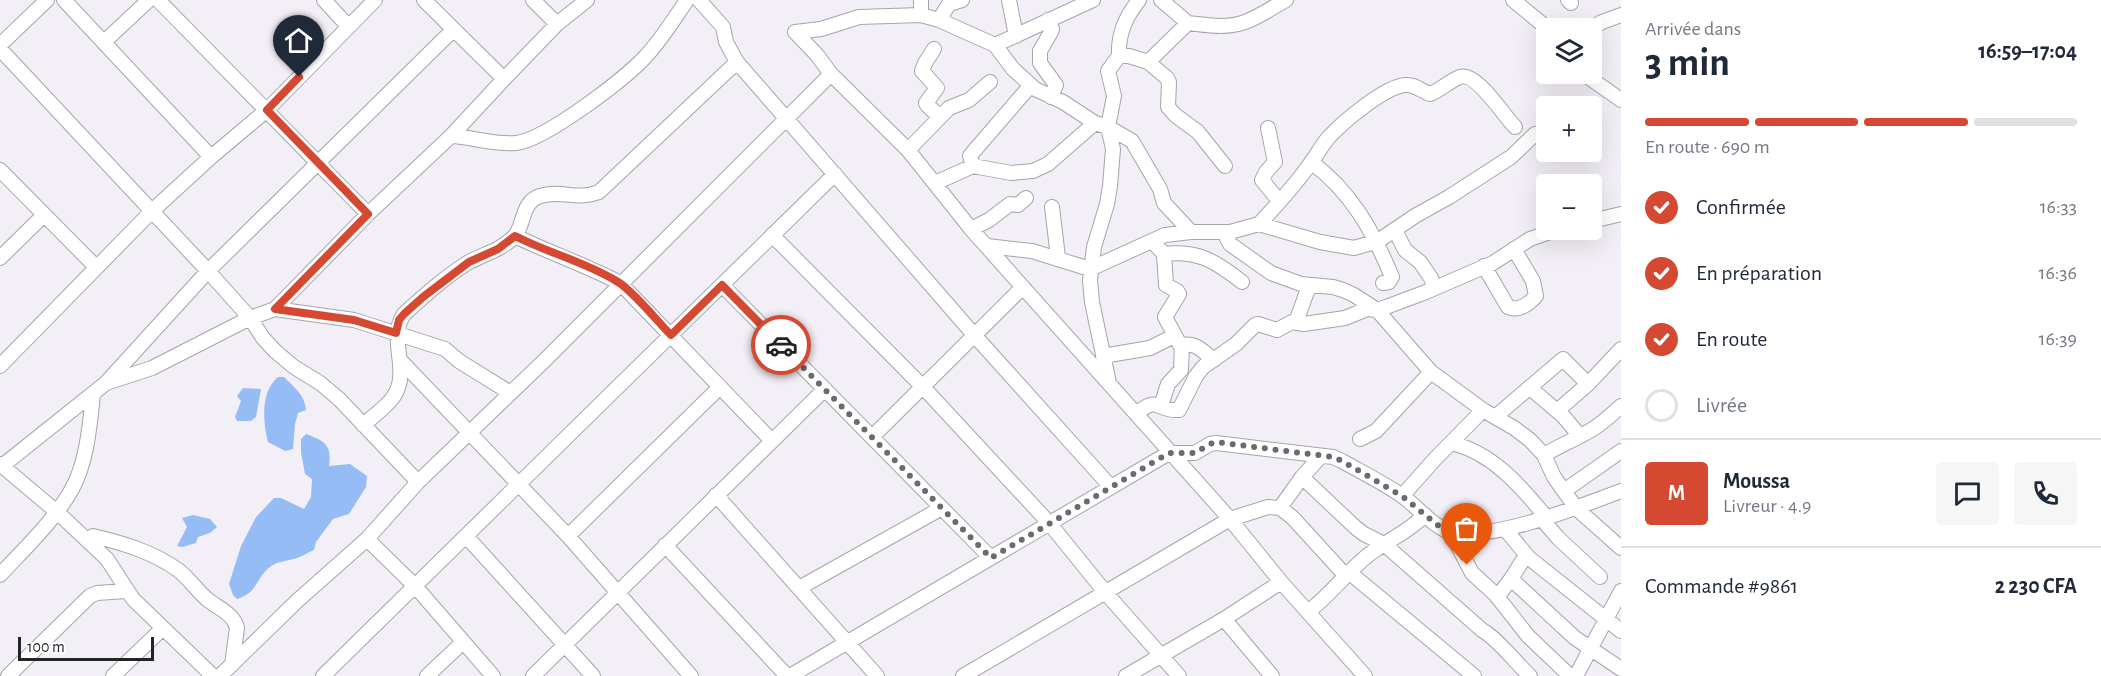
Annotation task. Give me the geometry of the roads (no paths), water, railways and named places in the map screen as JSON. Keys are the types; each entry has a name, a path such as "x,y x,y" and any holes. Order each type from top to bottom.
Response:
{"street":[{"path":"47,0 0,47 208,271 250,318 275,351 294,367 320,383 418,482"},
{"path":"64,0 211,157"},
{"path":"104,42 149,0"},
{"path":"158,0 368,214"},
{"path":"324,0 348,26"},
{"path":"0,366 6,353 152,211 267,110 375,0"},
{"path":"424,0 504,79"},
{"path":"533,0 557,24"},
{"path":"106,383 152,368 250,318 275,309 368,214 451,136 557,24 587,0"},
{"path":"451,136 516,143 536,137 585,106 645,58 661,39 687,0"},
{"path":"699,0 723,27 726,42 737,62 975,336 1111,487"},
{"path":"921,0 921,15"},
{"path":"939,20 949,4 962,0"},
{"path":"1009,0 1016,36"},
{"path":"935,183 973,166 1011,173 1033,171 1048,164 1102,125 1114,96 1108,71 1119,56 1120,32 1138,0"},
{"path":"1161,0 1188,23 1216,26 1237,24 1254,18 1286,0"},
{"path":"1513,0 1536,19"},
{"path":"995,45 1088,1"},
{"path":"1602,22 1620,8"},
{"path":"1191,232 1164,203 1160,189 1136,144 1031,85 1013,69 995,45 939,20 921,15 859,17 821,28 795,32 831,74 908,150 971,229 1230,519 1281,582 1365,676"},
{"path":"1048,20 1052,33 1039,54 1041,67 1056,85 1050,97"},
{"path":"1148,62 1188,23"},
{"path":"213,676 126,591 107,559 57,512 1,465 106,383 208,271 453,30"},
{"path":"934,49 922,71 937,88 926,103 940,117"},
{"path":"1119,56 1129,56 1148,62 1169,82 1168,107 1203,137 1225,166"},
{"path":"363,425 394,396 399,381 401,362 396,333 399,320 404,314 469,262 498,249 515,236 529,203 539,196 555,193 587,197 599,192 737,62"},
{"path":"220,676 297,601 367,539 418,482 509,392 544,361 831,74"},
{"path":"987,246 1032,251 1058,257 1090,269 1165,236 1191,232 1239,231 1259,224 1280,201 1331,135 1365,106 1395,87 1414,86 1430,93 1459,77 1470,78 1479,84 1515,127"},
{"path":"908,150 949,108 969,100 990,82"},
{"path":"1600,84 1620,96"},
{"path":"973,166 970,156 1031,85"},
{"path":"1102,125 1113,149 1107,204 1090,269 1090,291 1109,385"},
{"path":"1269,128 1275,162 1262,180 1280,201"},
{"path":"1259,224 1299,237 1346,247 1354,248 1378,242 1415,216 1449,198 1510,157 1536,134"},
{"path":"1311,162 1345,193 1378,242 1392,277 1389,282 1383,283"},
{"path":"0,170 96,267"},
{"path":"323,676 836,174"},
{"path":"971,229 1010,204 1018,205 1026,198"},
{"path":"1052,207 1058,257"},
{"path":"1602,219 1621,214"},
{"path":"0,258 45,215"},
{"path":"1395,231 1405,250 1420,262 1435,288"},
{"path":"1224,232 1230,244 1270,273 1285,280 1309,286 1333,287 1343,290 1377,310 1431,372 1530,440 1544,455 1554,477 1576,508 1621,548"},
{"path":"772,235 923,387 1050,524 1105,592 1179,676"},
{"path":"515,236 542,250 591,267 620,283 772,441"},
{"path":"1136,414 1146,405 1155,404 1179,410 1203,367 1236,345 1255,325 1276,330 1292,322 1304,324 1345,318 1367,309 1377,310 1484,266 1536,237"},
{"path":"1152,242 1164,254 1166,285 1179,294 1165,317 1178,340 1180,370 1168,384 1161,406"},
{"path":"1484,266 1508,308 1516,309 1527,304 1536,296 1533,281 1514,249"},
{"path":"1164,254 1181,253 1206,257 1242,282"},
{"path":"722,285 991,558"},
{"path":"1296,322 1309,286"},
{"path":"872,437 1023,287"},
{"path":"275,309 354,320 445,349 459,361 509,392"},
{"path":"1103,356 1150,348 1178,340 1194,344 1214,360"},
{"path":"1557,411 1588,384 1621,349"},
{"path":"1402,496 1450,443 1489,414 1530,388 1563,359 1588,384"},
{"path":"401,362 568,536 690,676"},
{"path":"1360,439 1376,431 1431,372"},
{"path":"568,536 720,387"},
{"path":"1530,388 1557,411 1580,436"},
{"path":"533,676 825,389"},
{"path":"0,574 57,512 72,487 90,430 93,394"},
{"path":"1544,455 1604,422 1621,406"},
{"path":"665,545 789,676 1169,453 1195,453 1216,442 1321,456 1342,461 1402,496 1440,527 1450,531 1476,534 1505,529 1576,508 1621,491"},
{"path":"1450,443 1473,450 1493,462 1544,517 1558,538 1600,577"},
{"path":"1564,491 1621,451"},
{"path":"1280,508 1302,477 1321,456"},
{"path":"1302,477 1364,534 1384,544 1482,630 1491,634 1530,676"},
{"path":"716,495 877,676"},
{"path":"963,676 1230,519 1268,507 1280,508 1292,517 1348,575 1474,676"},
{"path":"799,588 942,508"},
{"path":"1308,612 1366,557 1409,530 1425,515"},
{"path":"1505,529 1526,555 1621,631"},
{"path":"1450,531 1472,573 1497,597 1528,636 1570,676"},
{"path":"93,536 131,545 179,570 208,600 227,613 237,628 232,665"},
{"path":"466,536 593,676"},
{"path":"367,539 415,586 494,676"},
{"path":"1497,597 1526,555"},
{"path":"1511,579 1560,625 1621,669"},
{"path":"1126,676 1224,619 1281,582"},
{"path":"0,667 9,676 90,596 97,593 126,591"},
{"path":"1576,676 1621,591"},
{"path":"1224,619 1272,676"},
{"path":"114,676 163,628"},
{"path":"427,676 463,642"}],"water":[{"path":"278,377 284,377 298,392 304,400 306,410 298,413 293,449 285,451 268,442 265,426 264,408 268,391"},
{"path":"243,388 261,389 256,417 251,421 237,421 235,417 241,401 237,396"},
{"path":"306,434 326,445 330,459 329,466 350,464 367,476 366,487 349,514 333,519 316,542 314,550 273,565 249,593 237,599 229,584 241,546 256,517 274,498 281,498 304,509 311,497 312,479 305,474 301,453 301,439"},
{"path":"193,515 210,519 217,527 210,533 198,537 196,543 177,546 187,527 182,518"}]}
